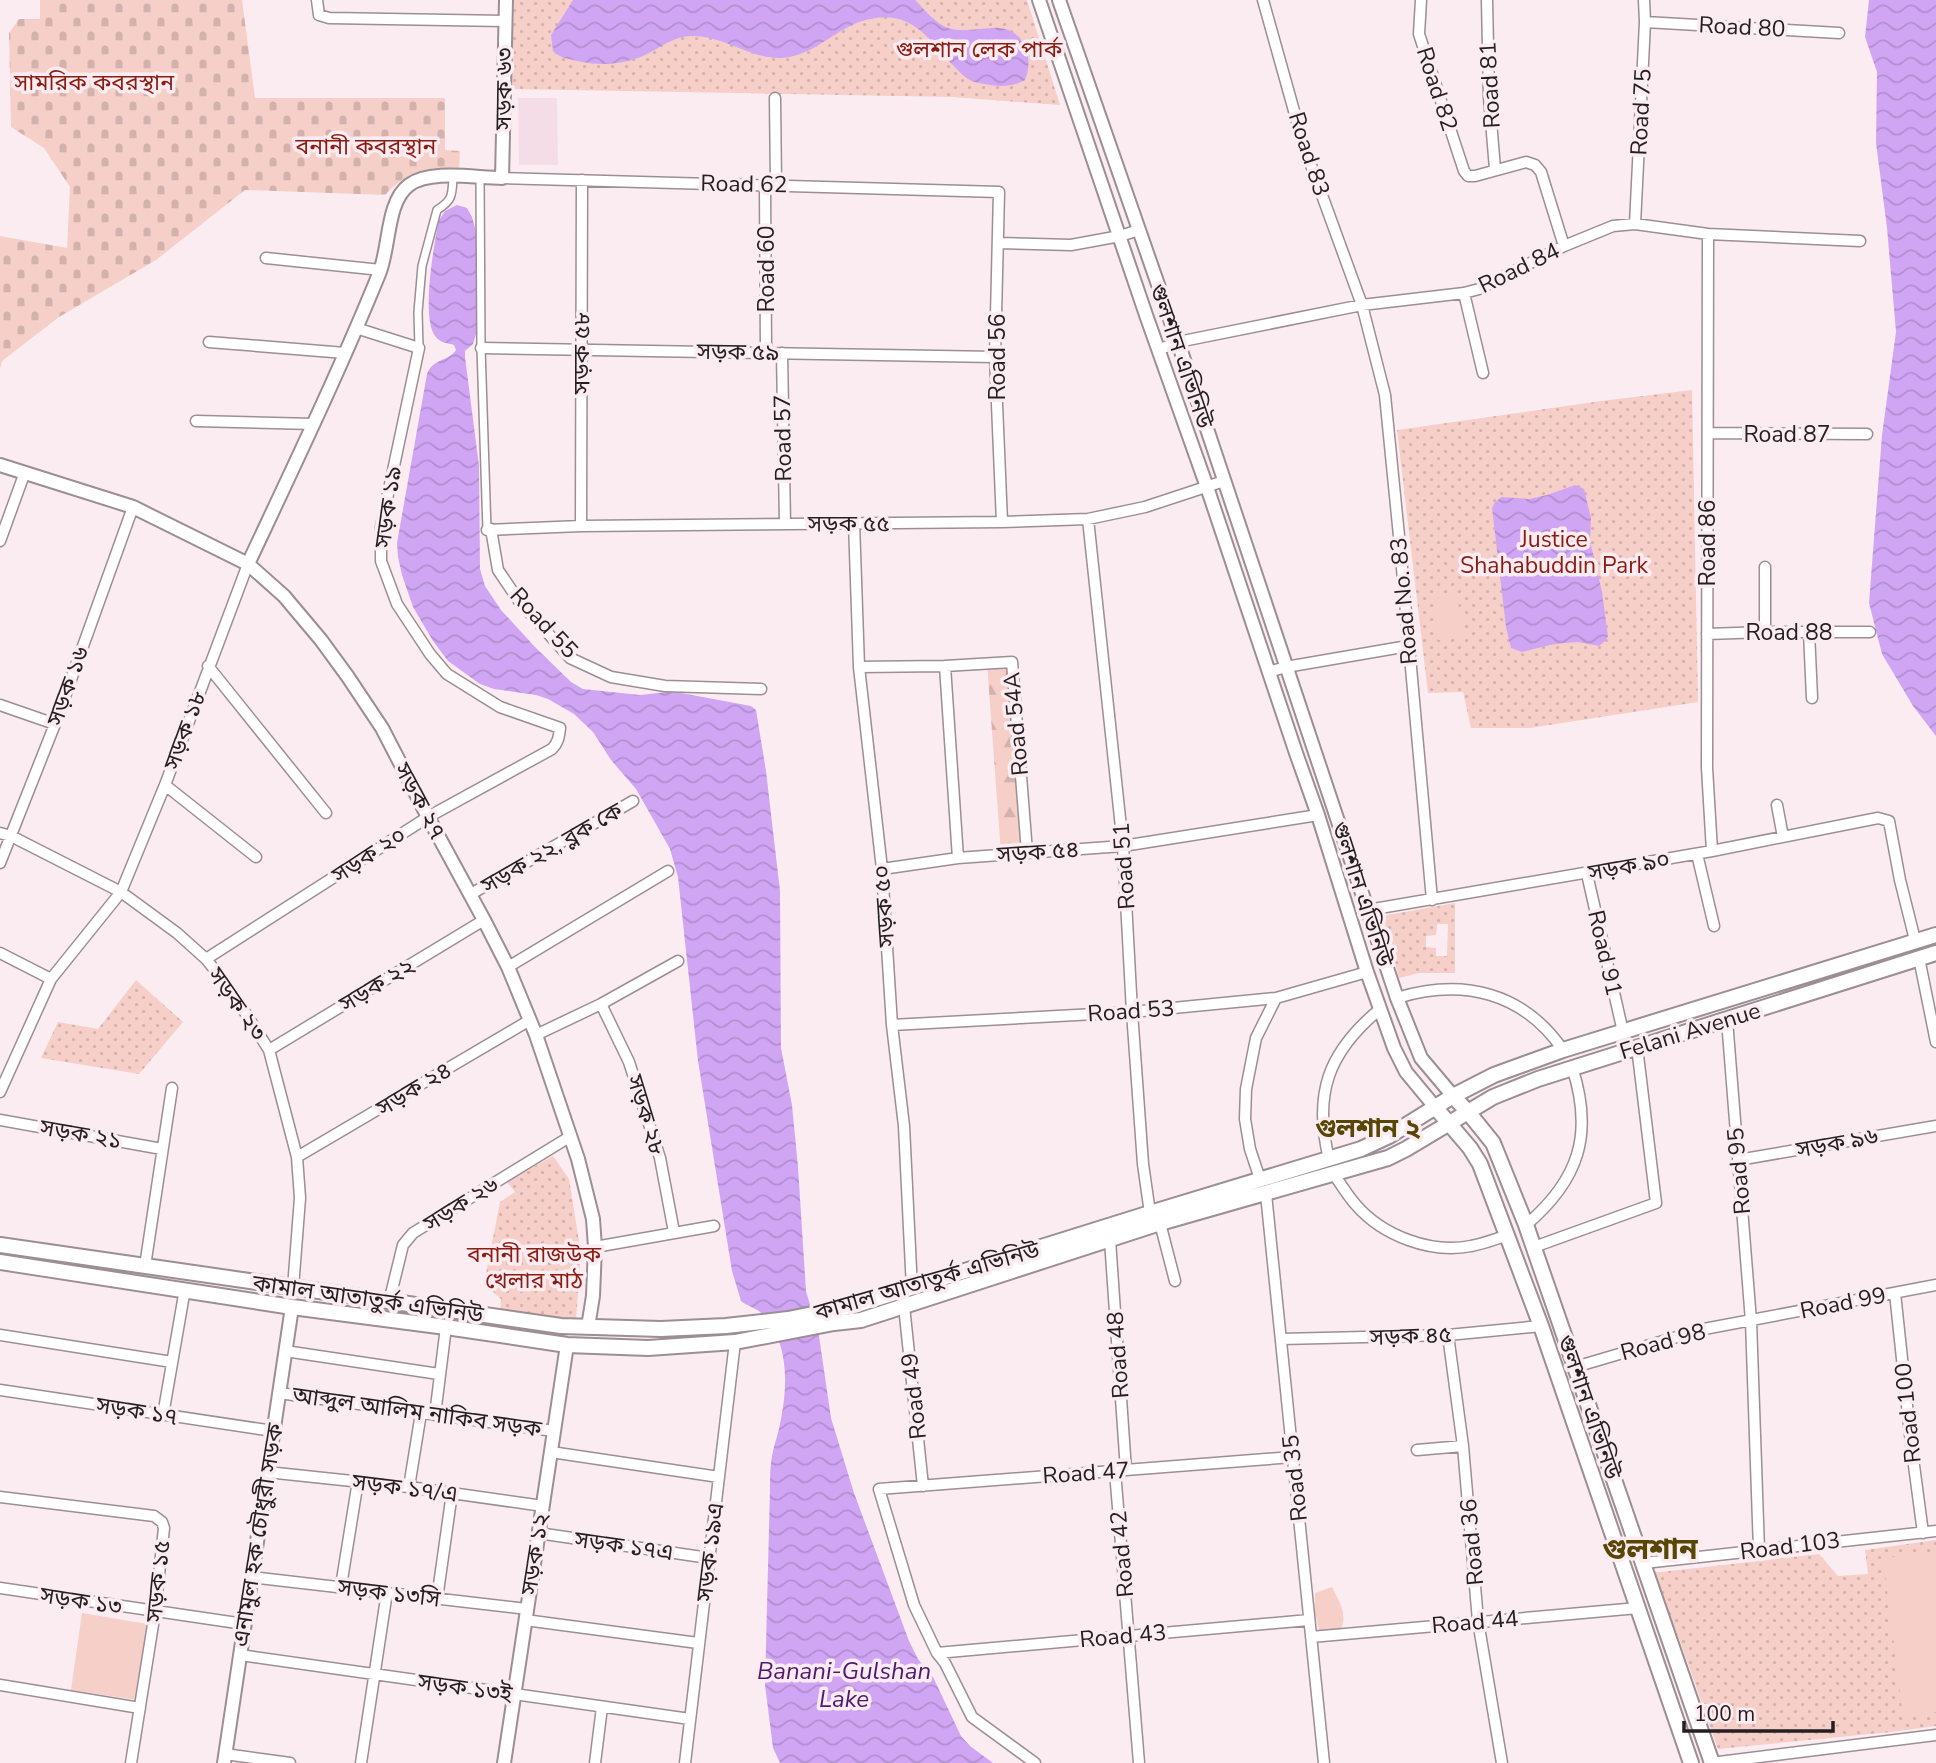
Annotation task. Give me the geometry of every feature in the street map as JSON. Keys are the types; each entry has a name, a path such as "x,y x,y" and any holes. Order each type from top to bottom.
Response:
{"main road":[{"name":"Felani Avenue","path":"1453,1096 1494,1075 1563,1050 1936,935"},
{"path":"1915,940 1919,958"},
{"name":"Felani Avenue","path":"1450,1124 1503,1092 1572,1067 1936,953"},
{"name":"কামাল আতাতুর্ক এভিনিউ","path":"906,1295 1155,1218 1260,1179 1377,1143 1453,1096"},
{"name":"গুলশান এভিনিউ","path":"1453,1096 1493,1143 1534,1247 1712,1763"},
{"name":"গুলশান এভিনিউ","path":"1435,1107 1476,1156 1508,1235 1691,1763"},
{"name":"কামাল আতাতুর্ক এভিনিউ","path":"0,1262 292,1307 446,1326 567,1345 648,1348 735,1342 770,1336 826,1318 853,1306 906,1295 1110,1240 1155,1218 1266,1194 1334,1174 1398,1154 1450,1124"},
{"name":"কামাল আতাতুর্ক এভিনিউ","path":"0,1245 561,1326 661,1329 826,1318"},
{"path":"292,1307 293,1288"},
{"path":"585,1346 588,1327"}],"street":[{"path":"317,0 319,15 329,18 505,21"},
{"name":"সড়ক ৬৩","path":"502,178 506,0"},
{"name":"গুলশান এভিনিউ","path":"1039,0 1318,815 1380,1009 1406,1072 1435,1107"},
{"name":"গুলশান এভিনিউ","path":"1059,0 1178,342 1397,998 1421,1058 1453,1096"},
{"name":"Road 83","path":"1263,0 1303,143 1362,305"},
{"name":"Road 82","path":"1420,0 1419,34 1464,171 1468,176 1475,176 1495,169"},
{"name":"Road 81","path":"1487,0 1489,97 1495,169"},
{"name":"Road 75","path":"1635,224 1644,0"},
{"name":"Road 80","path":"1645,22 1839,33"},
{"name":"Road 60","path":"766,352 775,98"},
{"path":"1495,169 1525,162 1535,165 1541,172 1564,246"},
{"name":"সড়ক ১৮","path":"0,1091 51,979 121,892 165,785 248,564 314,424 381,270 397,197 410,184 432,176 484,178"},
{"path":"356,328 419,348 418,312 422,266 437,211 449,202 452,195 453,177"},
{"path":"484,178 481,348 489,530"},
{"name":"Road 62","path":"484,178 999,192"},
{"name":"সড়ক ৫৮","path":"581,526 582,180"},
{"name":"Road 56","path":"999,192 995,357 1002,522"},
{"name":"Road 84","path":"1158,350 1178,342 1362,305 1479,289 1564,246 1613,226 1635,224 1708,234 1860,241"},
{"path":"999,243 1071,245 1139,230"},
{"name":"Road 86","path":"1708,234 1707,768 1712,851"},
{"path":"266,258 381,270"},
{"path":"1464,293 1483,373"},
{"name":"Road No. 83","path":"1362,305 1385,395 1432,900"},
{"path":"209,342 345,353"},
{"name":"সড়ক ১৯","path":"419,348 381,527 381,561 397,604 430,654 447,674 500,707 560,728"},
{"name":"সড়ক ৫৯","path":"481,348 995,357"},
{"name":"Road 57","path":"782,353 785,524"},
{"path":"196,421 314,424"},
{"name":"Road 87","path":"1708,433 1867,434"},
{"name":"সড়ক ২৭","path":"0,465 133,507 248,564 284,596 341,668 382,729 471,894 508,967 536,1035 571,1136 593,1219 593,1296 588,1327"},
{"path":"0,541 25,472"},
{"path":"1207,487 1224,481"},
{"name":"সড়ক ৫৫","path":"489,530 581,526 1088,519 1145,507 1207,487"},
{"name":"সড়ক ১৬","path":"0,863 55,724 133,507"},
{"name":"Road 51","path":"1088,519 1124,846 1143,1164 1155,1218 1175,1281"},
{"name":"সড়ক ৫০","path":"854,523 859,667 882,869 892,1026 904,1126 906,1295"},
{"name":"Road 55","path":"489,530 498,570 519,601 570,659 611,677 665,686 761,689"},
{"path":"1765,567 1765,632"},
{"path":"1809,632 1812,698"},
{"name":"Road 88","path":"1707,634 1870,632"},
{"path":"1268,672 1408,646"},
{"name":"Road 54A","path":"859,667 1012,662 1027,852"},
{"path":"208,666 326,813"},
{"path":"945,666 958,858"},
{"path":"0,705 55,724"},
{"name":"সড়ক ২০","path":"206,959 428,817 552,749 557,744 560,728"},
{"path":"165,785 256,857"},
{"name":"সড়ক ২২, ব্লক কে","path":"471,894 634,801"},
{"path":"1777,805 1783,837"},
{"name":"সড়ক ৫৪","path":"882,869 958,858 1124,846 1318,815"},
{"name":"সড়ক ৯০","path":"1368,910 1587,874 1878,818 1889,821 1915,940"},
{"name":"সড়ক ২৩","path":"0,833 11,836 121,892 177,933 206,959 230,989 269,1050 297,1157 300,1198 293,1288"},
{"path":"1697,854 1714,926"},
{"path":"508,967 668,871"},
{"name":"Road 91","path":"1587,874 1623,1032"},
{"name":"সড়ক ২২","path":"269,1050 484,920"},
{"path":"0,953 51,979"},
{"path":"1919,958 1936,1042"},
{"path":"536,1035 601,1004 678,961"},
{"name":"Road 53","path":"892,1026 1132,1012 1276,998 1367,972"},
{"path":"1397,998 1436,989 1473,990 1492,995 1509,1001 1540,1022 1563,1050"},
{"path":"1260,1179 1250,1149 1245,1119 1246,1089 1256,1038 1276,998"},
{"name":"সড়ক ২৮","path":"601,1004 629,1062 660,1158 674,1232"},
{"path":"1329,1159 1322,1124 1322,1107 1330,1072 1347,1041 1380,1009"},
{"name":"সড়ক ২৪","path":"297,1157 530,1020"},
{"name":"Road 95","path":"1727,1020 1751,1321 1759,1549"},
{"path":"1534,1247 1656,1203 1637,1047"},
{"path":"1525,1225 1552,1201 1563,1186 1578,1154 1581,1101 1572,1067"},
{"path":"145,1266 172,1088"},
{"name":"সড়ক ২১","path":"0,1120 162,1149"},
{"name":"সড়ক ৯৬","path":"1738,1160 1936,1126"},
{"name":"সড়ক ২৬","path":"389,1301 404,1245 413,1233 571,1136"},
{"path":"1334,1174 1357,1207 1390,1232 1408,1240 1428,1245 1469,1247 1508,1235"},
{"name":"Road 35","path":"1266,1194 1324,1763"},
{"path":"594,1247 714,1226"},
{"name":"Road 48","path":"1110,1240 1121,1470"},
{"name":"Road 99","path":"1751,1321 1936,1285"},
{"path":"163,1415 185,1289"},
{"name":"Road 100","path":"1895,1293 1923,1533"},
{"name":"Road 49","path":"906,1295 923,1486"},
{"name":"এনামুল হক চৌধুরী সড়ক","path":"224,1758 292,1307"},
{"name":"Road 98","path":"1575,1367 1704,1329 1751,1321"},
{"name":"সড়ক ৪৫","path":"1281,1339 1448,1335 1541,1325"},
{"path":"435,1415 446,1326"},
{"path":"0,1335 172,1362"},
{"name":"Road 36","path":"1448,1335 1463,1446 1478,1621 1502,1763"},
{"name":"সড়ক ১৯এ","path":"685,1763 735,1342"},
{"name":"সড়ক ১২","path":"504,1763 567,1345"},
{"path":"285,1351 439,1374"},
{"name":"সড়ক ১৭","path":"0,1390 273,1431"},
{"name":"আব্দুল আলিম নাকিব সড়ক","path":"279,1393 554,1431"},
{"path":"408,1487 421,1413"},
{"path":"1417,1450 1463,1446"},
{"path":"551,1452 719,1477"},
{"name":"Road 47","path":"937,1653 914,1605 879,1489 1293,1457"},
{"name":"Road 42","path":"1121,1470 1128,1636 1139,1763"},
{"name":"সড়ক ১৭/এ","path":"267,1472 408,1487 543,1506"},
{"path":"341,1586 358,1481"},
{"path":"437,1599 452,1493"},
{"name":"সড়ক ১৫","path":"0,1497 158,1518 162,1522 164,1528 155,1612 131,1763"},
{"name":"Road 103","path":"1644,1563 1936,1531"},
{"name":"সড়ক ১৭এ","path":"538,1534 709,1558"},
{"name":"সড়ক ১৩সি","path":"251,1577 437,1599 698,1643"},
{"name":"সড়ক ১৩","path":"0,1588 244,1624"},
{"path":"361,1763 387,1592"},
{"name":"Road 44","path":"1311,1637 1639,1608"},
{"name":"Road 43","path":"937,1653 1309,1620"},
{"path":"937,1653 945,1663 972,1717 1035,1763"},
{"name":"সড়ক ১৩ই","path":"240,1655 690,1719"},
{"path":"0,1685 140,1707"},
{"path":"595,1763 602,1707"},
{"path":"1712,1763 1936,1735"},
{"path":"224,1758 290,1763"}],"shaded area":[{"path":"518,98 557,98 558,165 519,165"}],"green space":[{"path":"40,0 242,0 255,98 445,98 445,150 460,151 459,171 437,169 419,172 402,180 385,195 245,190 156,260 59,317 2,361 0,369 0,236 67,248 70,187 44,148 11,127 9,33 19,19 40,19"},
{"name":"গুলশান লেক পার্ক","path":"514,0 1027,0 1060,105 952,97 511,89"},
{"name":"Justice Shahabuddin Park","path":"1692,390 1698,702 1530,728 1471,728 1463,692 1428,693 1397,430"},
{"path":"1457,596 1464,638 1438,640 1433,598"},
{"path":"1012,662 1027,852 1001,854 987,663"},
{"path":"1455,903 1455,973 1419,973 1399,978 1382,916","holes":["1437,924 1448,924 1447,956 1436,956 1436,948 1426,947 1426,936 1436,935"]},
{"path":"136,980 183,1022 139,1074 41,1058 58,1022 98,1029"},
{"name":"বনানী রাজউক খেলার মাঠ","path":"553,1156 569,1179 581,1254 576,1319 500,1311 501,1299 484,1284 500,1202 515,1192 507,1182"},
{"path":"1936,1540 1936,1726 1718,1749 1680,1641 1652,1573 1819,1554 1838,1576 1868,1574 1865,1550"},
{"path":"1936,1552 1936,1712 1903,1716 1883,1558"},
{"path":"1332,1587 1342,1609 1342,1627 1339,1633 1320,1634 1315,1613 1315,1593"},
{"path":"82,1613 147,1624 137,1700 71,1690"}],"water":[{"path":"573,0 915,0 934,20 948,28 999,28 1016,34 1027,52 1028,71 1025,80 1013,85 995,86 974,82 961,73 914,26 893,18 881,17 857,23 800,54 785,58 759,55 707,37 687,36 624,62 582,62 553,51 551,35"},
{"path":"1869,0 1936,0 1936,736 1913,706 1882,654 1869,603 1882,435 1896,332 1876,143 1877,72 1865,37"},
{"name":"Banani-Gulshan Lake","path":"457,205 467,208 476,231 479,324 473,344 465,351 465,357 479,466 480,569 485,586 501,610 535,647 571,682 583,689 640,695 681,693 751,706 756,710 780,891 781,1048 792,1105 806,1291 819,1336 831,1418 854,1493 909,1641 918,1659 933,1677 961,1736 993,1763 780,1763 773,1748 765,1685 770,1477 785,1391 784,1362 770,1323 760,1312 741,1301 732,1271 698,1061 678,877 670,849 636,789 611,760 593,732 574,714 536,695 494,689 480,684 448,661 413,607 398,557 397,543 427,374 433,365 456,350 454,345 435,336 431,327 429,297 439,220 445,211"},
{"path":"1575,485 1584,489 1591,518 1590,541 1602,592 1608,636 1599,646 1578,642 1564,643 1522,652 1511,648 1506,627 1492,508 1502,497 1529,499"}],"district":[{"name":"গুলশান ২","path":"1368,1128"},
{"name":"গুলশান","path":"1650,1549"}],"park label":[{"name":"সামরিক কবরস্থান","path":"94,82"},
{"name":"বনানী কবরস্থান","path":"366,146"}]}
